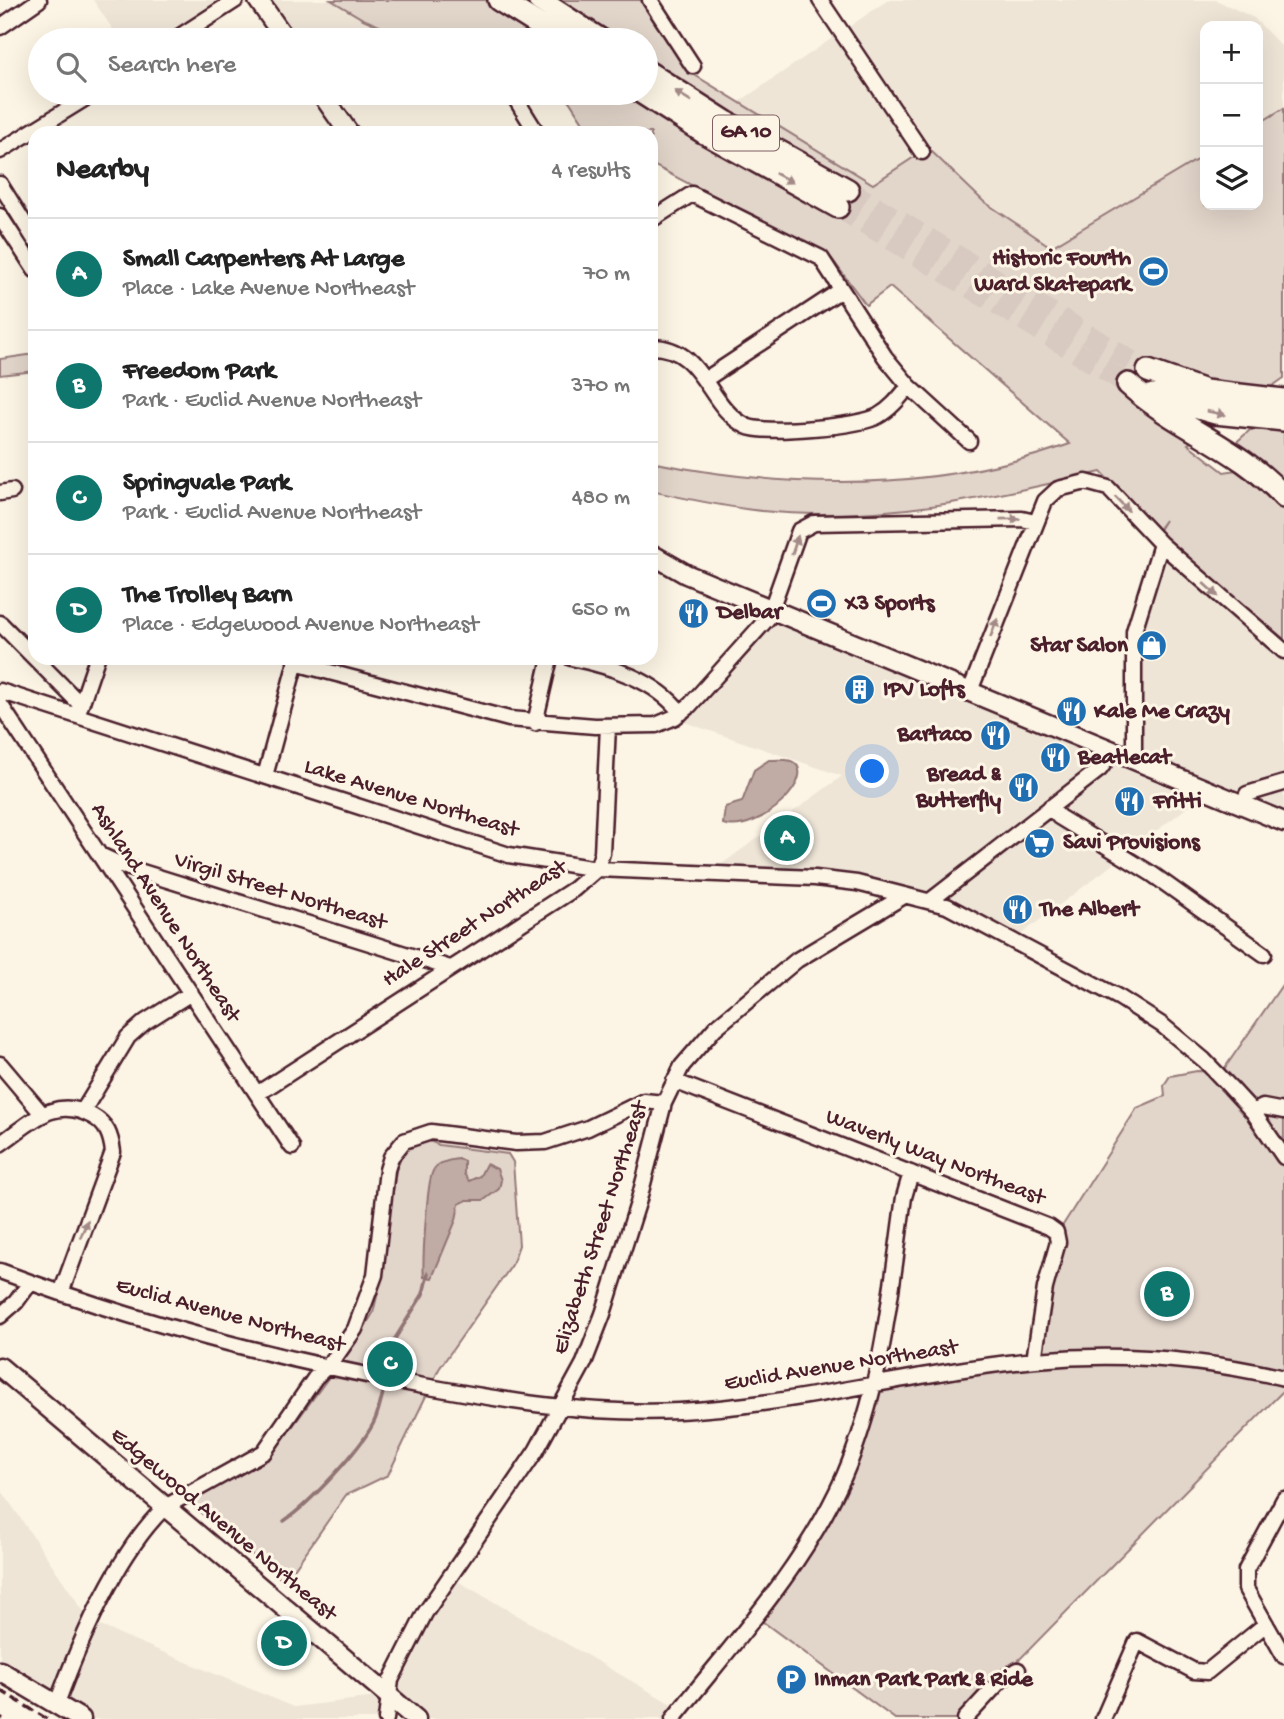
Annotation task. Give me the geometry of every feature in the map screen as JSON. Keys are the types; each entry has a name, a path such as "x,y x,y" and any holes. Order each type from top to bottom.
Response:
{"highway":[{"path":"499,0 544,28"},
{"path":"539,0 582,28"},
{"name":"GA 10","path":"658,79 843,198 703,132 658,103"},
{"path":"1148,371 1205,391 1284,400"},
{"path":"1276,420 1215,413 1128,384 1148,402 1261,475 1284,497"}],"main road":[{"path":"258,0 278,28"},
{"path":"329,105 344,126"},
{"path":"658,558 686,574 1284,822"},
{"name":"Edgewood Avenue Northeast","path":"0,1367 416,1719"},
{"path":"0,1671 81,1719"}],"street":[{"path":"0,27 39,0"},
{"path":"193,28 236,0"},
{"path":"650,0 693,66"},
{"path":"820,0 922,152"},
{"path":"41,126 75,105"},
{"path":"520,105 533,126"},
{"path":"0,151 28,134"},
{"path":"0,184 28,229"},
{"path":"658,216 692,194 821,258 885,357 909,386 969,441"},
{"path":"0,216 28,259"},
{"path":"706,379 841,290"},
{"path":"658,348 676,352 692,362 728,411 746,426 775,431 868,421 893,405 909,386"},
{"path":"970,691 1045,501 1058,489 1086,482 1108,488 1161,544 1284,651"},
{"path":"310,665 445,705 534,723 650,726 681,713 774,610 799,531 814,523 1022,519 1035,522"},
{"path":"1134,760 1134,631 1161,544"},
{"path":"0,623 28,654"},
{"path":"38,665 78,710 94,665"},
{"path":"265,776 295,665"},
{"path":"534,723 548,665"},
{"path":"597,665 644,682 674,704 681,713"},
{"name":"Lake Avenue Northeast","path":"0,691 78,710 483,849 597,869 815,878 856,883 930,901 1024,946 1120,998 1162,1025 1210,1065 1253,1112 1284,1157"},
{"name":"Ashland Avenue Northeast","path":"0,704 292,1147"},
{"name":"Hale Street Northeast","path":"257,1094 575,889 597,869 602,853 608,726"},
{"path":"930,901 1100,769 1112,751"},
{"path":"1242,805 1247,794 1284,783"},
{"path":"1050,807 1059,817 1152,874 1264,954"},
{"name":"Virgil Street Northeast","path":"99,854 127,867 450,968"},
{"name":"Elizabeth Street Northeast","path":"386,1719 391,1680 425,1613 561,1409 603,1314 638,1203 664,1103 674,1081 703,1040 797,960 904,895"},
{"path":"83,1111 128,1037 145,1022 191,993"},
{"path":"0,1064 43,1115"},
{"name":"Waverly Way Northeast","path":"674,1081 1056,1232 1058,1242 1045,1288 1034,1360"},
{"path":"56,1706 77,1650 120,1569 152,1520 165,1507 264,1452 355,1329 370,1296 381,1232 387,1170 391,1157 404,1141 431,1132 516,1143 545,1142 588,1128 644,1101 664,1103"},
{"path":"0,1144 43,1115 62,1107 83,1111 106,1127 113,1152 61,1293"},
{"path":"1253,1112 1263,1107 1284,1111"},
{"path":"673,1719 808,1544 844,1476 882,1350 904,1197 911,1173"},
{"name":"Euclid Avenue Northeast","path":"0,1271 61,1293 326,1368 561,1409 688,1410 780,1403 1034,1360 1149,1357 1248,1370 1284,1378"},
{"path":"0,1316 16,1302 30,1283"},
{"path":"1284,1499 1246,1570 1246,1589 1284,1656"},
{"path":"1103,1719 1137,1641 1194,1671 1207,1672 1266,1624"},
{"path":"965,1719 1001,1680 1018,1670"}],"shaded area":[{"path":"93,0 229,0 189,28 112,28"},
{"path":"256,0 338,0 378,19 366,28 276,28"},
{"path":"331,0 641,0 693,74 873,184 928,148 983,201 1051,247 1200,158 1200,210 1263,210 1263,121 1284,108 1284,378 1188,444 1224,472 1243,469 1284,507 1284,639 1157,533 1165,520 1157,531 1101,472 933,506 848,514 762,511 658,492 658,463 756,478 862,482 967,471 1019,460 1070,444 890,287 866,305 832,259 658,168 658,126 585,126 572,105 658,105 658,28 384,28"},
{"path":"888,0 1216,0 1257,21 1200,21 1200,158 1051,247 983,201 928,148 873,184 739,102"},
{"path":"1263,27 1284,49 1284,108 1263,121"},
{"path":"28,355 28,372 0,375 0,359"},
{"path":"1250,430 1284,430 1284,490 1232,446"},
{"path":"1157,533 1284,639 1284,831 1201,797 1011,942 920,893 707,875 842,776 672,718 774,605 1132,747 1132,625"},
{"path":"769,760 791,761 798,768 799,778 793,790 769,813 753,821 738,825 723,824 725,807 742,802 754,770"},
{"path":"1284,982 1284,1390 961,1719 895,1719 751,1613 840,1484 871,1386 1042,1352 1056,1236 1137,1108 1165,1096 1164,1085 1170,1076 1197,1071 1222,1072"},
{"path":"422,1138 439,1145 508,1154 513,1162 519,1245 512,1265 439,1369 388,1475 346,1495 285,1582 189,1503 262,1458 281,1442 362,1332 373,1313 379,1288 396,1170 404,1151"},
{"path":"458,1159 464,1161 464,1174 469,1181 480,1176 486,1164 497,1169 501,1180 499,1189 484,1200 467,1200 459,1204 456,1220 432,1278 424,1277 426,1222 433,1171 437,1165"},
{"path":"0,1488 91,1622 294,1707 383,1696 449,1576 680,1709 672,1719 75,1719 0,1672"}],"waterway":[{"path":"391,1345 423,1294 428,1273"},
{"path":"284,1521 319,1490 357,1448 375,1420 383,1393"}],"tunnel":[{"path":"848,190 1148,371"},
{"path":"838,207 1128,384"}],"railway":[{"path":"0,1690 47,1719"}],"place":[{"name":"Historic Fourth Ward Skatepark","path":"1154,272"},
{"name":"X3 Sports","path":"822,604"},
{"name":"Delbar","path":"694,613"},
{"name":"Star Salon","path":"1151,646"},
{"name":"IPV Lofts","path":"860,690"},
{"name":"Kale Me Crazy","path":"1071,712"},
{"name":"Bartaco","path":"995,735"},
{"name":"Beatlecat","path":"1055,758"},
{"name":"Bread & Butterfly","path":"1024,788"},
{"name":"Fritti","path":"1130,802"},
{"name":"Small Carpenters At Large","path":"787,838"},
{"name":"Savi Provisions","path":"1040,843"},
{"name":"The Albert","path":"1017,910"},
{"name":"Freedom Park","path":"1167,1294"},
{"name":"Springvale Park","path":"390,1364"},
{"name":"The Trolley Barn","path":"284,1643"},
{"name":"Inman Park Park & Ride","path":"791,1680"}]}
